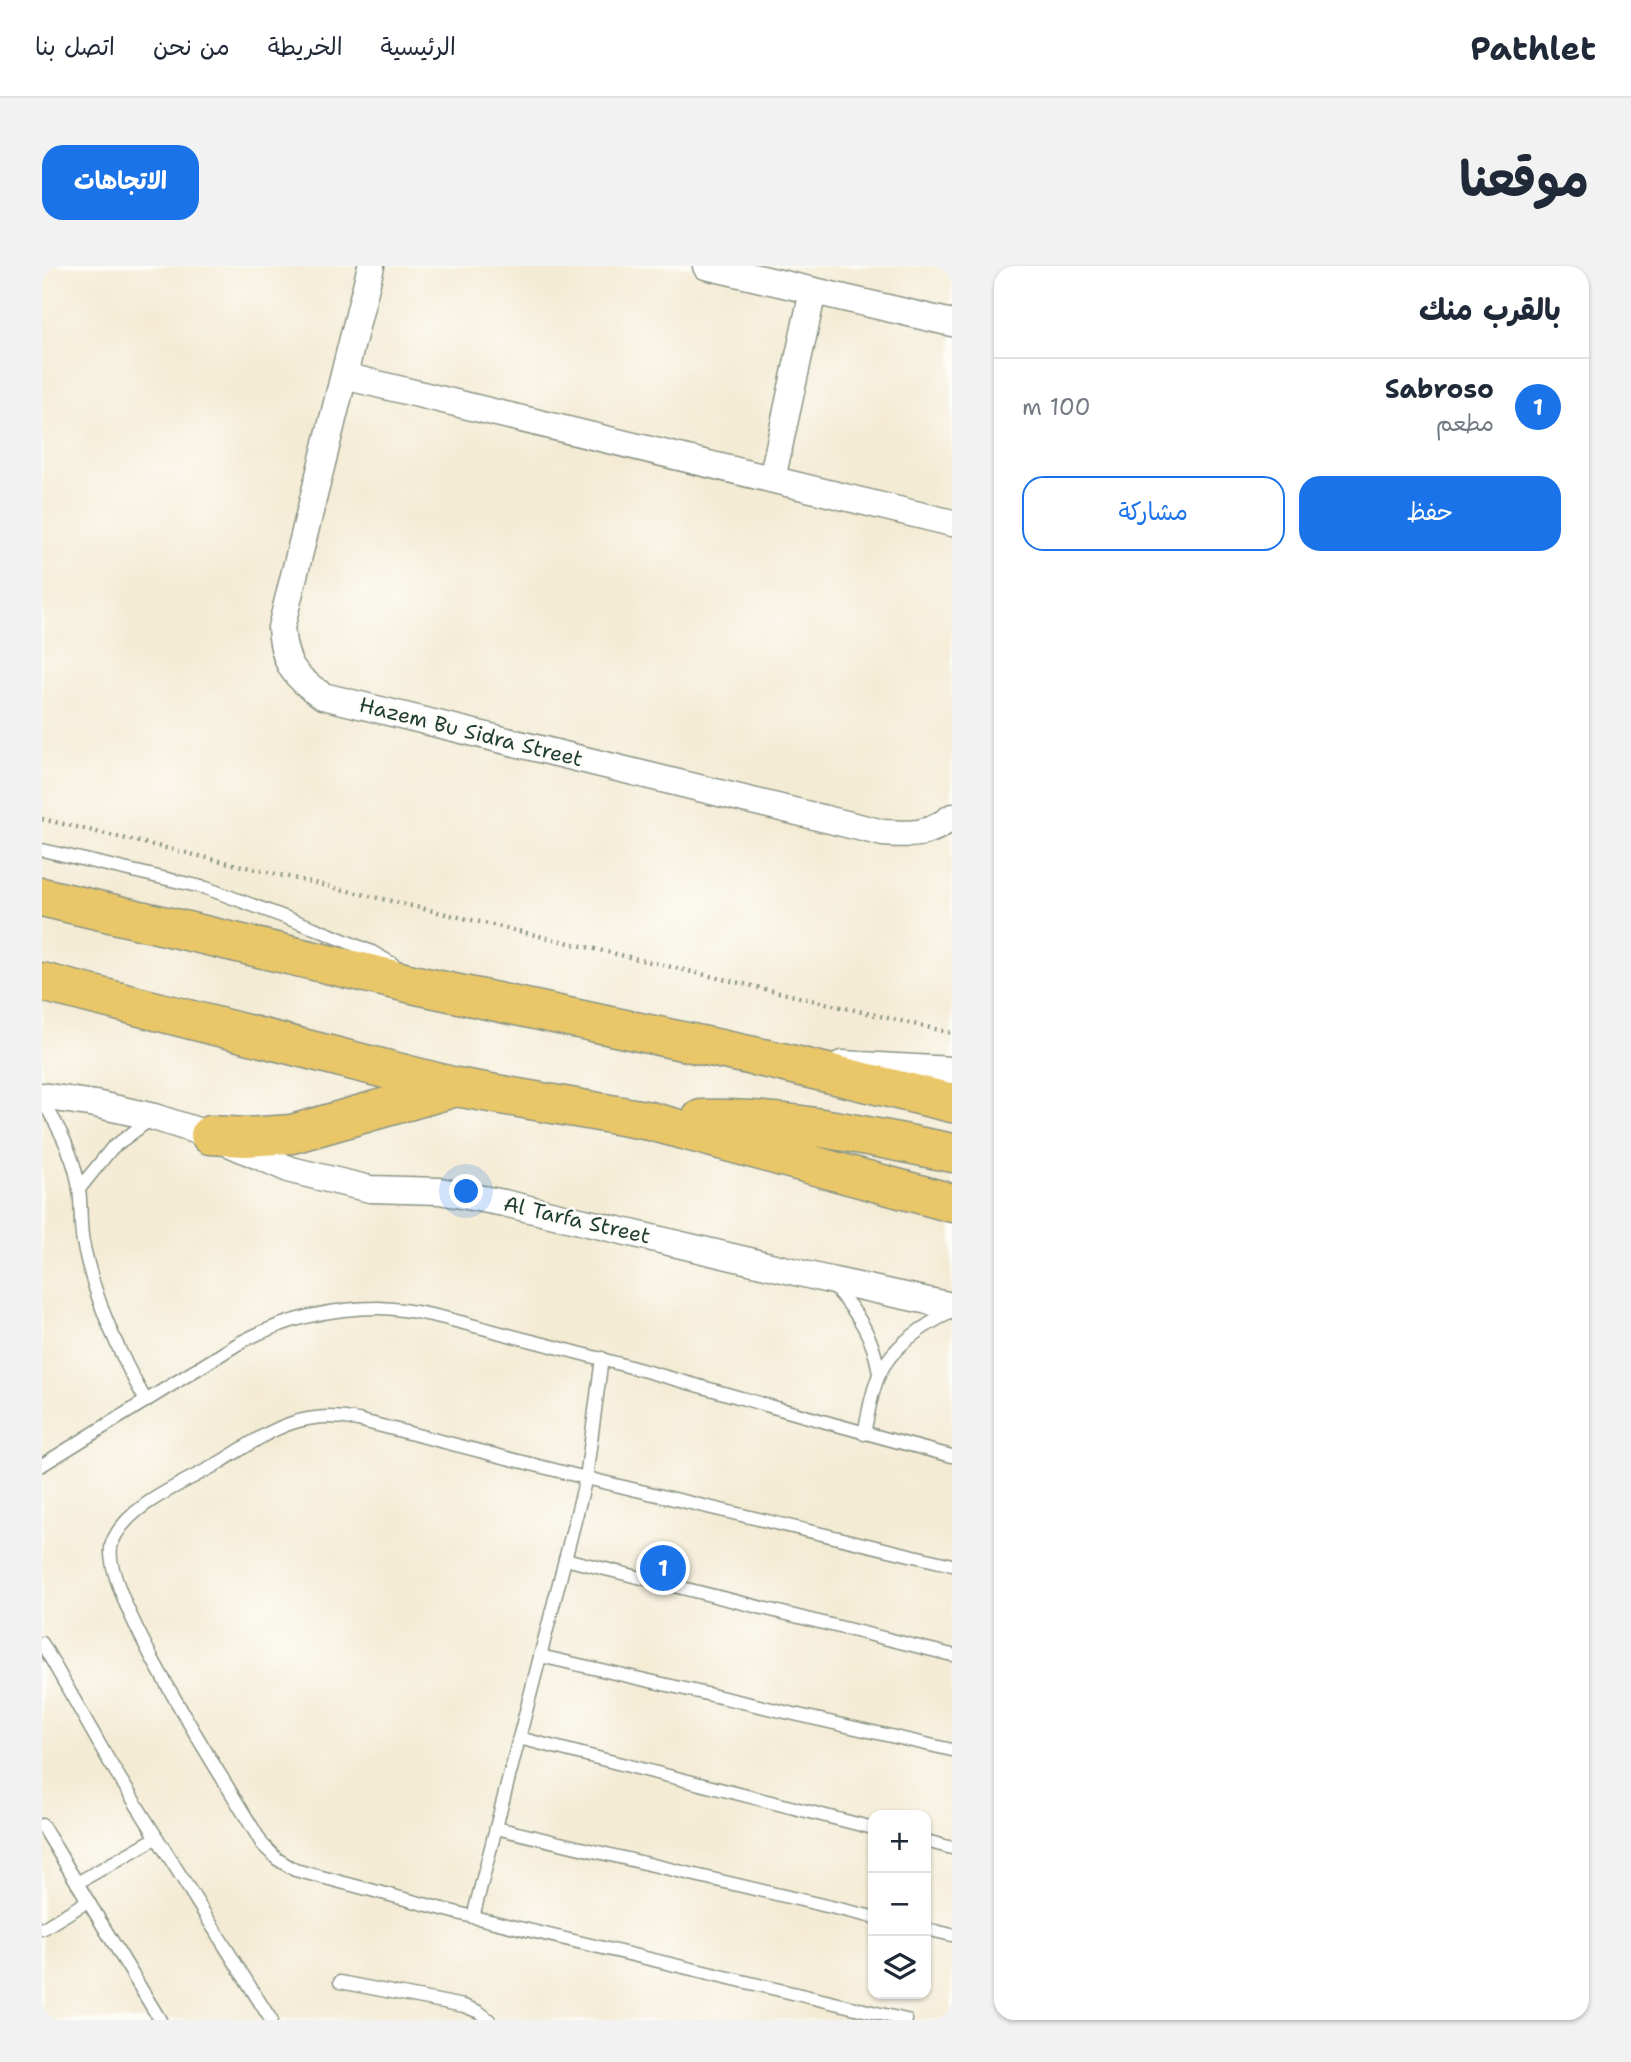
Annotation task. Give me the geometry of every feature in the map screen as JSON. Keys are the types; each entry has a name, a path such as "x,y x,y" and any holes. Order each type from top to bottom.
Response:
{"main road":[{"path":"42,897 421,986 777,1061 952,1103"},
{"path":"42,982 456,1087 650,1121 952,1203"},
{"path":"210,1135 247,1137 292,1134 456,1087"},
{"path":"650,1121 708,1119 829,1128 952,1153"}],"street":[{"name":"Hazem Bu Sidra Street","path":"371,266 281,628 283,649 291,669 304,684 323,696 883,833 912,835 927,832 952,817"},
{"path":"706,266 751,271 813,291 952,323"},
{"path":"772,480 813,291"},
{"path":"344,376 952,523"},
{"path":"777,1061 952,1070"},
{"name":"Al Tarfa Street","path":"42,1098 95,1104 154,1117 210,1135 290,1170 370,1189 440,1191 504,1203 825,1279 952,1306"}],"lane":[{"path":"42,850 206,888 372,952 398,967 421,986"},
{"path":"42,1098 68,1149 79,1189 83,1244 94,1289 110,1334 146,1401"},
{"path":"79,1189 112,1148 154,1117"},
{"path":"825,1279 850,1304 867,1330 877,1359 879,1374 864,1434"},
{"path":"42,1465 267,1328 314,1314 352,1308 411,1311 602,1358 864,1434 952,1456"},
{"path":"879,1374 914,1334 952,1312"},
{"path":"473,1917 586,1478 602,1358"},
{"path":"906,2020 473,1917 295,1870 277,1859 262,1844 146,1648 114,1574 111,1544 120,1528 141,1508 287,1424 322,1416 358,1420 586,1478 952,1565"},
{"path":"565,1559 952,1655"},
{"path":"42,1643 108,1762 271,2020"},
{"path":"540,1656 952,1750"},
{"path":"519,1738 868,1827"},
{"path":"42,1825 160,2020"},
{"path":"496,1828 868,1916"},
{"path":"78,1883 156,1838"},
{"path":"931,1842 952,1848"},
{"path":"42,1929 88,1901"},
{"path":"931,1930 952,1935"},
{"path":"340,1982 464,2006 489,2020"}],"path":[{"path":"42,819 952,1033"}],"place":[{"name":"Sabroso","path":"663,1568"}]}
